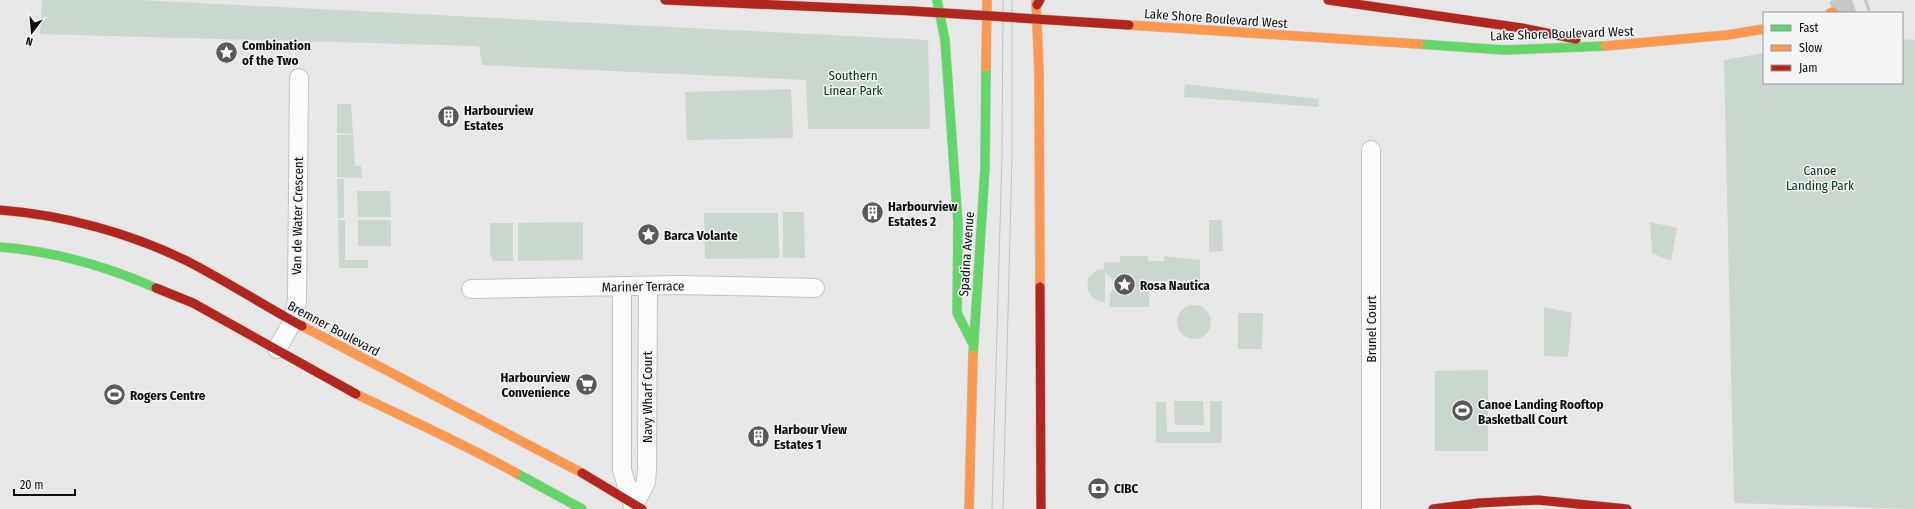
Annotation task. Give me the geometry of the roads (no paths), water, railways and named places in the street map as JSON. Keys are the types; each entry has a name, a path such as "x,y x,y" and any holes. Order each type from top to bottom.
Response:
{"main road":[{"name":"Lake Shore Boulevard West","path":"665,0 912,11 1504,50 1607,46 1727,35 1763,29"},
{"path":"881,0 912,11"},
{"path":"937,0 945,40 958,224 957,313 973,344"},
{"name":"Spadina Avenue","path":"969,509 973,344 985,168 987,0"},
{"path":"1328,0 1522,28 1607,46"},
{"path":"1038,2 1041,509"},
{"name":"Bremner Boulevard","path":"0,210 28,212 81,223 129,237 187,261 293,321 590,477 637,508"},
{"path":"0,247 24,249 64,258 129,276 192,303 278,349 349,390 423,427 467,446 582,509"},
{"path":"1433,509 1479,502 1538,500 1627,509"}],"street":[{"name":"Van de Water Crescent","path":"278,349 293,321 297,300 299,78"},
{"name":"Brunel Court","path":"1370,150 1371,509"},
{"name":"Mariner Terrace","path":"470,289 680,285 816,288"},
{"name":"Navy Wharf Court","path":"622,286 622,470 637,508"},
{"name":"Navy Wharf Court","path":"637,508 646,482 647,469 648,286"}],"tunnel":[{"path":"1833,12 1867,0"}],"tram line":[{"path":"992,509 1002,155 1003,0"},
{"path":"1003,509 1012,156 1012,0"}],"place":[{"name":"Combination of the Two","path":"226,52"},
{"name":"Harbourview Estates","path":"449,117"},
{"name":"Harbourview Estates 2","path":"872,213"},
{"name":"Barca Volante","path":"648,235"},
{"name":"Rosa Nautica","path":"1125,285"},
{"name":"Harbourview Convenience","path":"586,384"},
{"name":"Rogers Centre","path":"114,395"},
{"name":"Canoe Landing Rooftop Basketball Court","path":"1462,411"},
{"name":"Harbour View Estates 1","path":"758,436"},
{"name":"CIBC","path":"1099,488"}],"park label":[{"name":"Southern Linear Park","path":"853,82"},
{"name":"Canoe Landing Park","path":"1820,178"}]}
